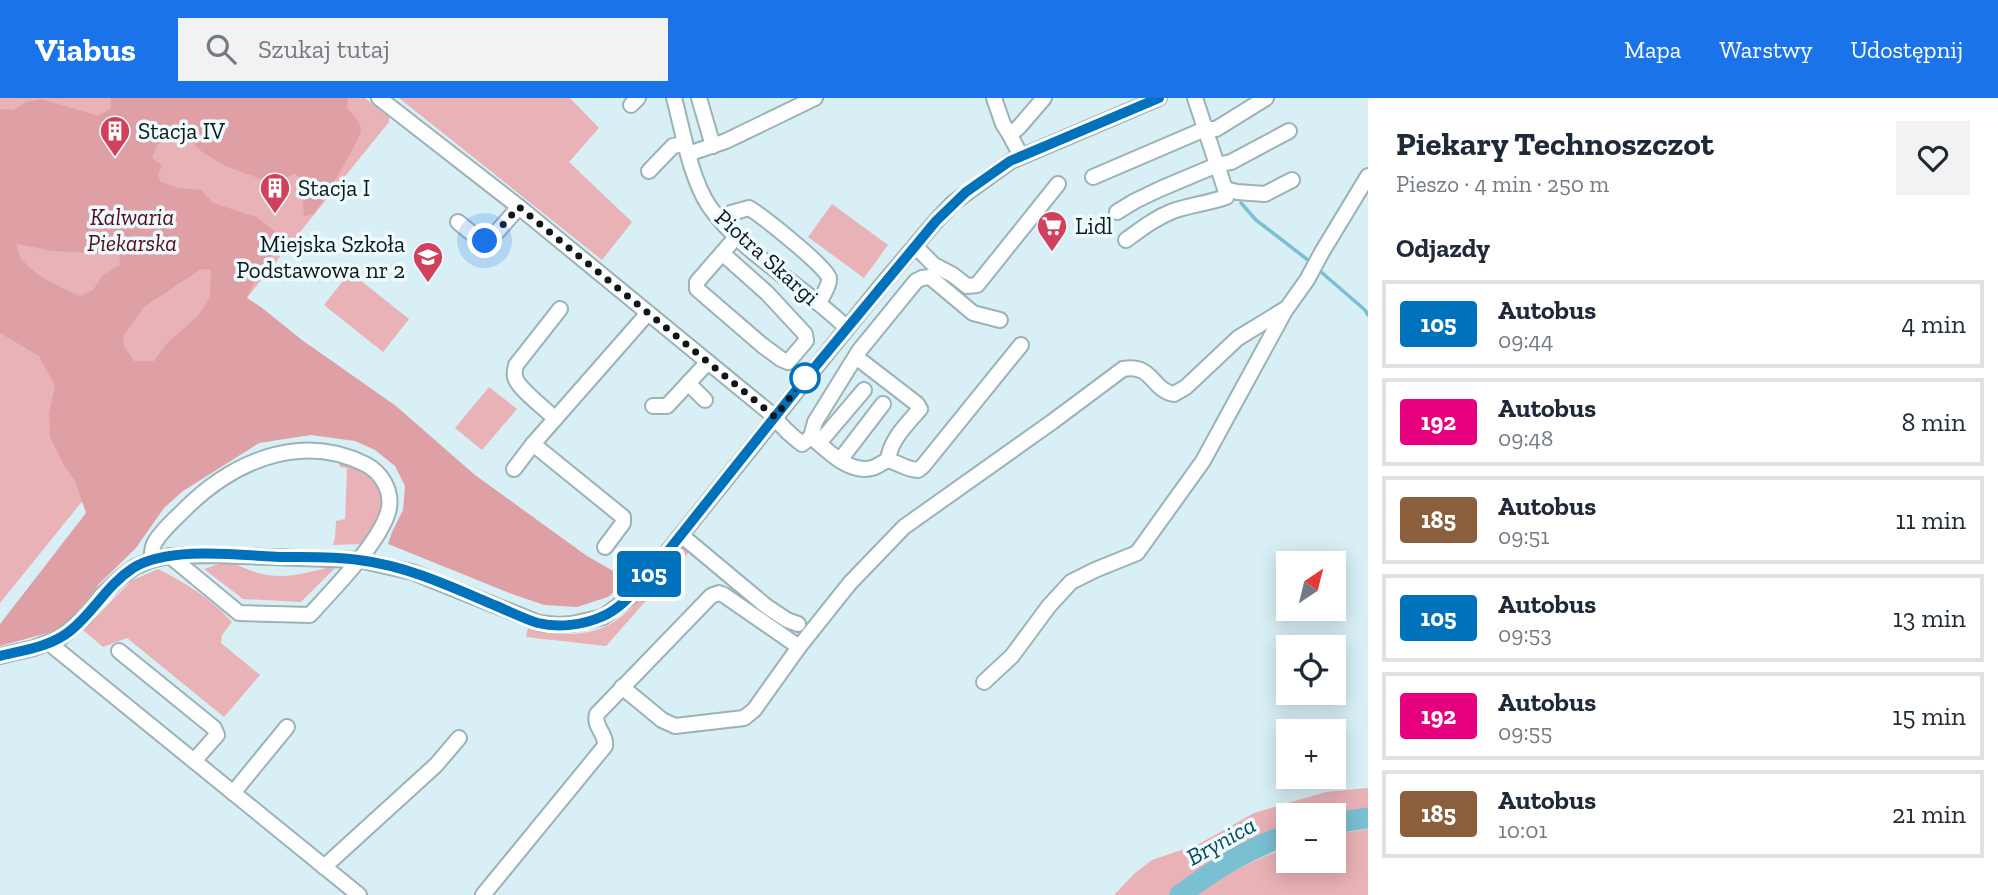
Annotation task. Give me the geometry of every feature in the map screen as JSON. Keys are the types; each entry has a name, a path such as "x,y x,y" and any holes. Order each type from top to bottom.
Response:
{"street":[{"path":"379,98 519,207 775,417 781,426 802,444 815,440 864,390"},
{"name":"Piotra Skargi","path":"674,98 686,149 704,197 721,220 847,328"},
{"path":"699,98 713,146"},
{"path":"649,171 673,146 686,149 713,146 815,98"},
{"path":"994,98 1000,116 1021,156"},
{"path":"1010,135 1044,98"},
{"path":"0,656 34,649 70,631 120,578 151,560 170,556 359,560 412,572 540,623 572,624 603,617 629,598 847,328 936,221 960,198 1010,161 1159,98"},
{"path":"1126,240 1152,221 1174,211 1226,197 1195,98"},
{"path":"1093,177 1205,129 1216,129 1266,98"},
{"path":"1117,212 1135,201 1217,165 1231,162 1289,131"},
{"path":"984,682 1012,656 1049,606 1071,582 1137,553 1203,461 1287,308 1307,281 1368,176"},
{"path":"1225,188 1237,192 1265,194 1292,180"},
{"path":"915,246 934,265 967,286 977,285 1058,184"},
{"path":"458,222 480,240 489,240 519,207"},
{"path":"721,220 749,208 762,216 829,274 830,281 819,303"},
{"path":"722,253 767,293 805,334 806,341 788,362 762,345 697,289 697,282 722,253 737,236"},
{"path":"815,440 816,422 856,357 916,281 926,276 973,313 1000,320"},
{"path":"622,688 662,720 675,726 744,718 754,710 850,583 904,527 1123,369 1141,369 1161,388 1174,394 1186,387 1238,338 1287,308"},
{"path":"555,419 524,389 514,374 516,365 560,309"},
{"path":"514,469 648,313"},
{"path":"815,440 840,460 856,468 873,468 888,460 909,470 918,470 1021,345"},
{"path":"856,357 920,409 896,438 889,450 888,460"},
{"path":"653,406 667,406 707,363"},
{"path":"688,383 705,400"},
{"path":"840,460 883,404"},
{"path":"533,444 623,517 619,531 606,547"},
{"path":"151,560 154,544 187,507 230,474 256,460 304,451 345,455 371,467 387,487 390,499 382,524 359,560 310,615 239,612 170,556"},
{"path":"681,535 766,606 798,624"},
{"path":"483,895 605,746 606,741 595,720 597,714 711,596 719,593 724,595 799,647"},
{"path":"49,643 359,895"},
{"path":"118,651 214,728 216,735 194,761"},
{"path":"233,793 288,727"},
{"path":"324,867 436,765 459,738"}],"green space":[{"name":"Kalwaria Piekarska","path":"0,98 365,98 389,117 389,122 0,603"},
{"path":"111,98 348,98 347,108 358,121 361,131 331,187 312,214 304,216 301,180 295,173 282,180 269,182 225,166 201,151 190,140 173,133 157,145 152,158 162,165 158,175 161,182 178,188 201,190 213,203 257,217 275,232 278,244 247,298 396,406 475,475 587,556 629,580 608,597 577,607 544,605 388,544 403,510 405,486 395,466 375,450 355,441 311,435 259,443 183,491 164,508 136,548 99,584 69,623 55,631 0,646 0,624 86,513 75,481 50,437 49,413 55,386 39,356 0,333 0,109 13,110 26,102 42,99 98,116 111,108","holes":["17,244 53,251 119,254 120,265 103,275 93,290 80,296 31,269 19,253","201,269 211,270 210,297 198,316 167,343 154,361 134,361 124,346 123,336 144,307"]},
{"path":"399,98 570,98 599,128 569,162 632,222 602,260"},
{"path":"832,204 888,245 864,278 808,237"},
{"path":"350,272 409,319 383,352 324,305"},
{"path":"489,387 517,409 482,450 455,428"},
{"path":"338,461 362,468 382,486 385,507 375,528 360,544 333,545 336,521 345,519 347,468 340,467"},
{"path":"683,547 690,551 606,646 526,637 528,627 548,633 571,634 593,631 612,623 642,598"},
{"path":"225,562 271,576 300,574 338,565 301,602 243,599 204,569"},
{"path":"158,569 197,592 232,622 222,635 221,643 260,675 224,717 127,638 103,647 83,630 131,581"},
{"path":"1368,788 1368,816 1346,817 1346,803 1288,803 1326,792"},
{"path":"1276,807 1276,836 1261,840 1188,882 1174,895 1114,895 1152,860 1199,844 1254,813"},
{"path":"1368,829 1368,895 1193,895 1200,888 1276,852 1276,873 1346,873 1346,832"}],"waterway":[{"path":"1241,203 1256,220 1308,260"},
{"path":"1320,271 1368,315"},
{"name":"Brynica","path":"1346,821 1368,818"},
{"name":"Brynica","path":"1180,895 1232,861 1276,840"}],"bus line":[{"name":"105","path":"0,656 34,649 60,638 85,617 120,578 151,560 170,556 359,560 412,572 540,623 572,624 603,617 629,598 645,580 881,286 953,203 1010,161 1159,98"}],"place":[{"name":"Stacja IV","path":"115,158"},
{"name":"Stacja I","path":"275,215"},
{"name":"Lidl","path":"1052,253"},
{"name":"Miejska Szkoła Podstawowa nr 2","path":"428,284"}],"route":[{"path":"485,241 489,240 519,207 775,417 805,378"}]}
